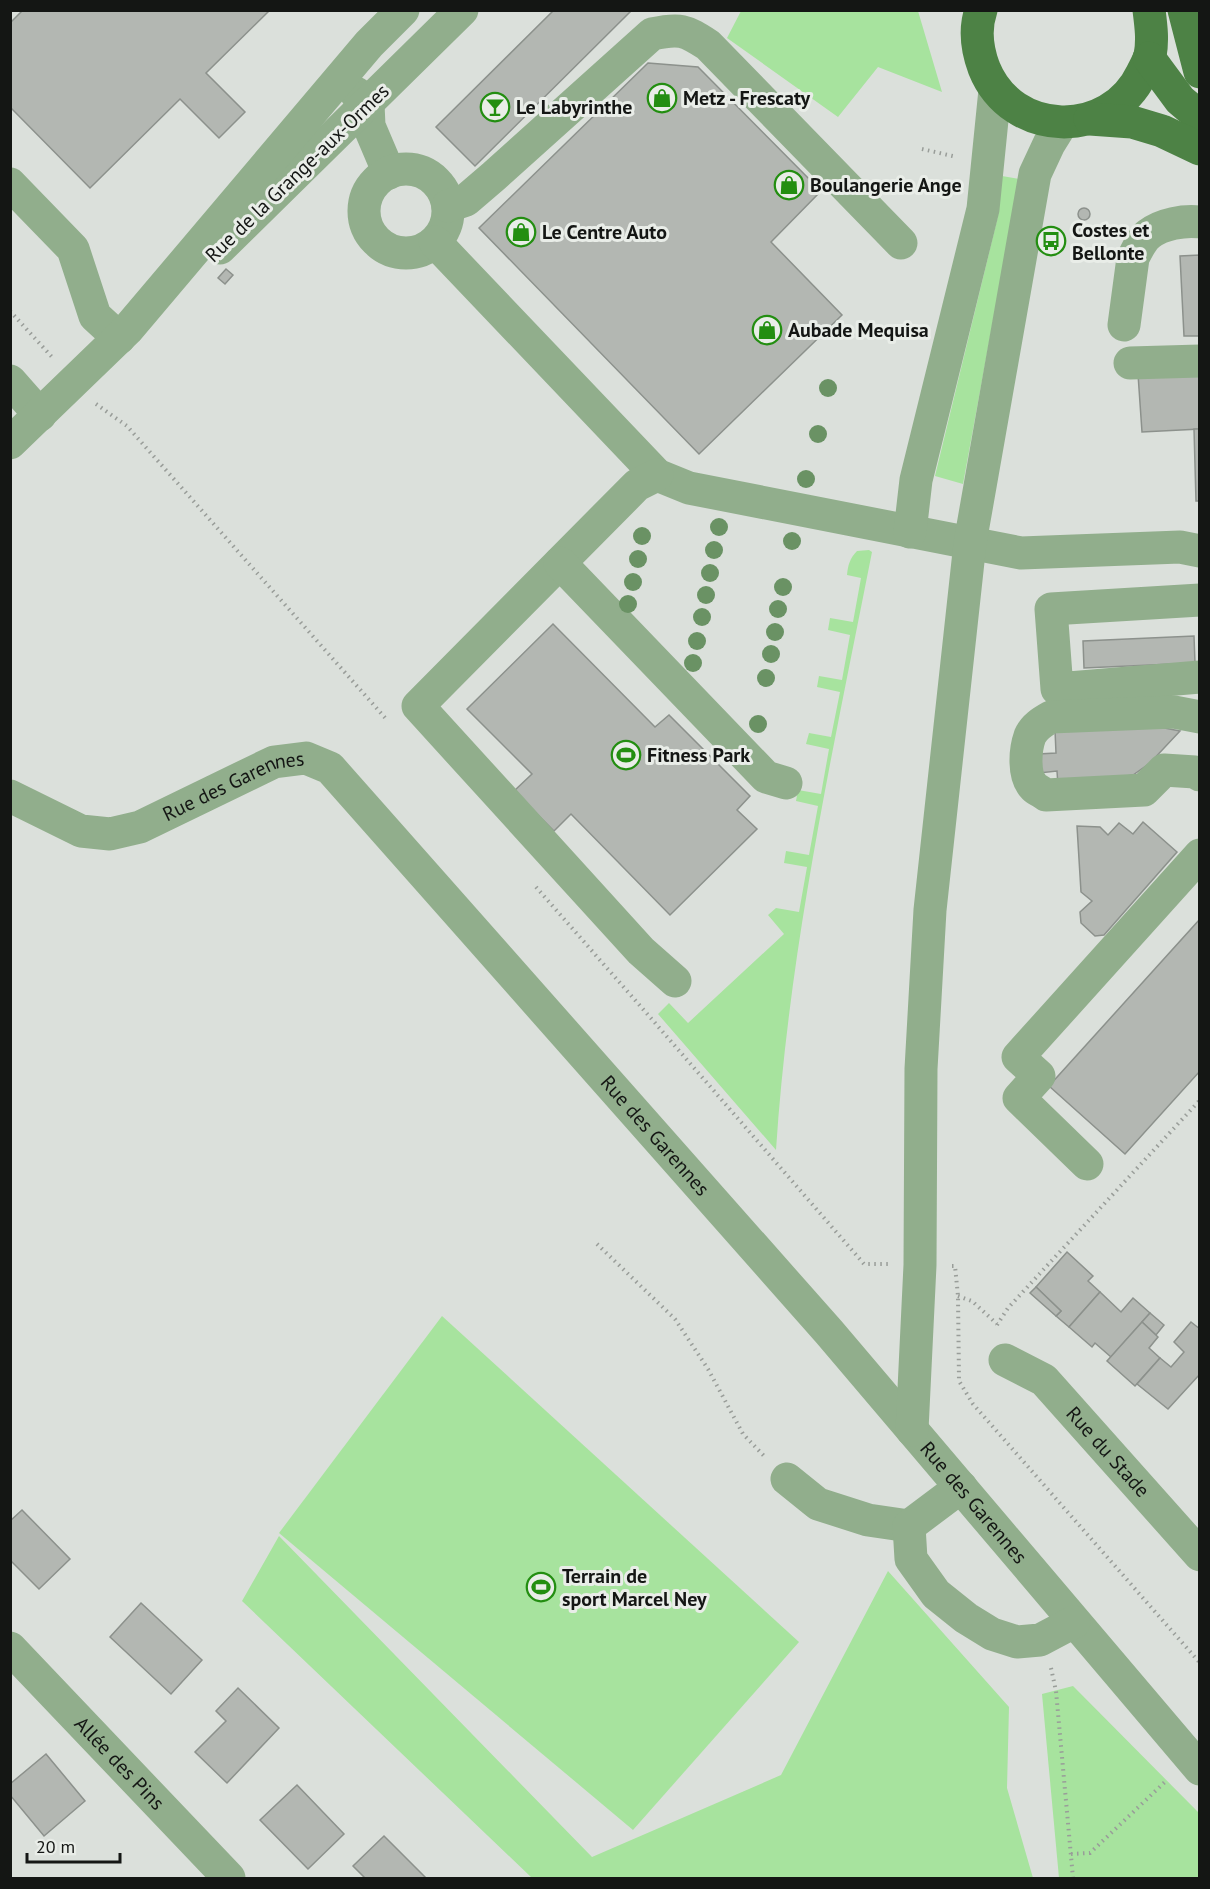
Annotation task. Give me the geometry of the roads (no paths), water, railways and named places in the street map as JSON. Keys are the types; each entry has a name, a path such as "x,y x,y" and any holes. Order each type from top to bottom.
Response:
{"main road":[{"path":"1076,121 1116,106 1136,86 1149,58 1153,33 1149,10"},
{"path":"1184,10 1200,72"},
{"path":"976,15 978,53 989,81 995,90 1014,107 1034,118 1132,122 1162,131 1200,148"},
{"path":"1149,58 1180,100 1200,117"}],"street":[{"name":"Rue de la Grange-aux-Ormes","path":"123,334 369,44 403,10"},
{"name":"Rue de la Grange-aux-Ormes","path":"10,443 123,334 240,231 461,11"},
{"path":"448,206 466,200 652,34 673,30 689,33 708,45 901,243"},
{"path":"342,78 368,104 369,126 388,173"},
{"path":"910,532 916,480 983,209 995,90"},
{"path":"912,1430 920,1265 921,1070 930,910 969,543 1035,174 1049,144 1076,121"},
{"path":"401,169 427,174 445,193 448,206 448,219 443,232 435,242 423,250 408,254 394,252 381,245 371,235 364,207 368,193 377,181 388,173 401,169"},
{"path":"10,184 73,249 95,316 123,334"},
{"path":"1124,325 1133,258 1137,249 1149,234 1171,224 1200,222"},
{"path":"435,242 657,475 689,488 1021,553 1180,547 1200,551"},
{"path":"1130,363 1200,361"},
{"path":"10,381 40,415"},
{"path":"657,475 637,485 418,706 641,951 675,981"},
{"path":"560,563 766,777 786,783"},
{"path":"1200,600 1051,609 1057,689 1200,677"},
{"path":"1200,717 1174,712 1051,717 1039,723 1030,735 1027,754 1027,772 1033,786 1046,795 1144,790 1164,770 1195,772 1200,776"},
{"name":"Rue des Garennes","path":"10,795 81,831 110,834 140,826 274,762 306,758 330,768 829,1332 1195,1764"},
{"path":"1088,1164 1020,1098 1039,1076 1018,1057 1200,855"},
{"name":"Rue du Stade","path":"1005,1360 1044,1380 1200,1555"},
{"path":"787,1479 818,1503 868,1520 909,1526 961,1487"},
{"path":"909,1526 911,1559 936,1594 966,1618 992,1634 1017,1642 1040,1640 1074,1622"},
{"name":"Allée des Pins","path":"10,1648 229,1878"}],"place":[{"name":"Metz - Frescaty","path":"662,98"},
{"name":"Le Labyrinthe","path":"495,107"},
{"name":"Boulangerie Ange","path":"789,185"},
{"name":"Le Centre Auto","path":"521,232"},
{"name":"Costes et Bellonte","path":"1051,241"},
{"name":"Aubade Mequisa","path":"767,330"},
{"name":"Fitness Park","path":"626,755"},
{"name":"Terrain de sport Marcel Ney","path":"541,1587"}]}
